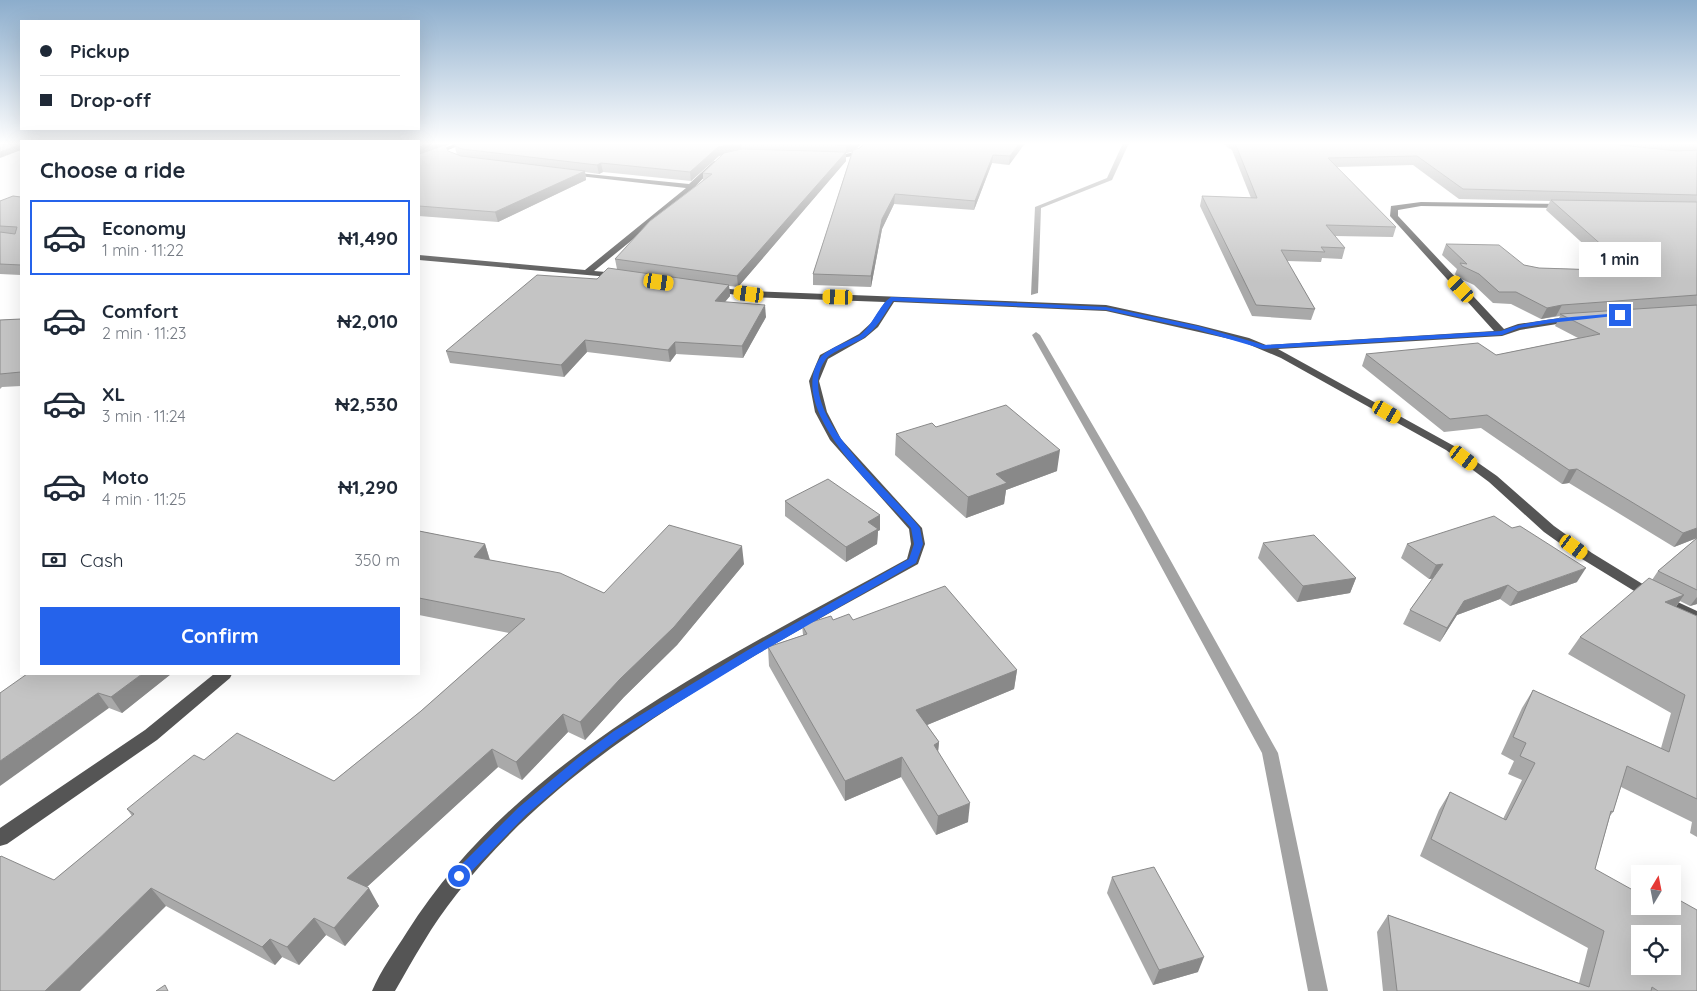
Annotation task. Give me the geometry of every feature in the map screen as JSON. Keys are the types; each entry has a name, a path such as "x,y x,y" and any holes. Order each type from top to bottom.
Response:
{"street":[{"path":"589,271 686,189"},
{"path":"1502,333 1394,216 1394,208 1421,204 1569,206"},
{"path":"420,258 589,271 627,277"},
{"path":"703,288 749,294 1106,308 1246,340 1325,376 1450,448 1493,479 1549,529 1587,556 1649,594 1697,617"},
{"path":"383,991 414,940 459,876 522,812 583,760 618,734 666,704 913,560 918,544 915,528 836,440 821,412 814,381 824,357 862,336 874,325 891,299"},
{"path":"1263,347 1502,333 1526,325 1588,318"},
{"path":"0,838 151,734 223,675"}],"building":[{"path":"420,189 545,189 495,212 420,206"},
{"path":"692,189 813,189 737,276 615,259 650,221"},
{"path":"840,189 980,189 975,201 895,194 882,219 871,276 813,274"},
{"path":"1253,189 1359,189 1396,227 1326,225 1345,248 1321,247 1325,252 1281,250 1315,309 1256,305 1202,196 1257,198"},
{"path":"1473,189 1697,189 1697,195"},
{"path":"13,196 20,197 20,265 0,264 0,232 15,234 17,227 0,226 0,201"},
{"path":"1551,200 1697,202 1697,295 1562,305 1547,308 1516,292 1499,292 1479,274 1462,266 1460,263 1467,264 1446,244 1499,245 1524,265 1539,268 1631,271"},
{"path":"608,268 729,285 715,301 765,305 742,346 675,342 668,350 585,340 561,365 446,351 537,275 597,279"},
{"path":"1697,305 1697,528 1683,533 1577,469 1569,470 1487,415 1450,419 1366,354 1478,343 1496,355 1600,334 1560,314"},
{"path":"20,319 20,372 0,374 0,320"},
{"path":"1006,405 1060,450 996,474 1007,483 968,497 896,434 932,423 936,427"},
{"path":"828,479 880,515 868,522 878,529 846,547 785,501"},
{"path":"1494,516 1512,528 1520,526 1586,568 1518,592 1508,585 1464,601 1447,628 1410,610 1443,564 1436,565 1407,544"},
{"path":"669,525 742,546 674,627 620,679 580,722 563,714 516,762 492,749 347,878 369,888 334,928 314,918 287,947 270,939 262,947 151,888 45,991 0,991 1,856 54,880 134,814 127,809 194,755 204,760 237,733 334,781 421,711 525,619 420,598 420,531 485,544 474,557 560,573 604,593"},
{"path":"1314,535 1356,578 1303,586 1263,543"},
{"path":"1697,538 1697,590 1658,571"},
{"path":"1649,578 1684,595 1665,602 1697,616 1697,799 1627,766 1613,812 1611,811 1595,869 1631,889 1631,915 1681,915 1681,901 1697,910 1697,991 1658,991 1652,987 1651,991 1397,991 1388,915 1589,987 1604,931 1431,839 1450,792 1506,820 1535,763 1520,756 1526,743 1513,737 1533,690 1669,752 1685,695 1580,637"},
{"path":"945,586 1017,670 916,710 939,742 934,745 970,803 938,816 902,757 845,781 768,647 807,634 802,625 831,616 833,620 849,614 853,620"},
{"path":"26,675 141,675 111,697 98,693 0,761 0,693"},
{"path":"1154,867 1204,957 1159,970 1112,877"},
{"path":"165,985 168,991 156,991"}],"waterway":[{"path":"1034,293 1038,207 1084,189"},
{"path":"1036,335 1137,511 1270,753 1318,991"}],"route":[{"path":"459,876 495,837 522,812 583,760 618,734 752,653 913,560 918,544 915,528 836,440 821,412 814,381 824,357 862,336 874,325 891,299 1055,304 1106,308 1198,328 1246,340 1263,347 1502,333 1518,327 1550,321 1620,315"}]}
